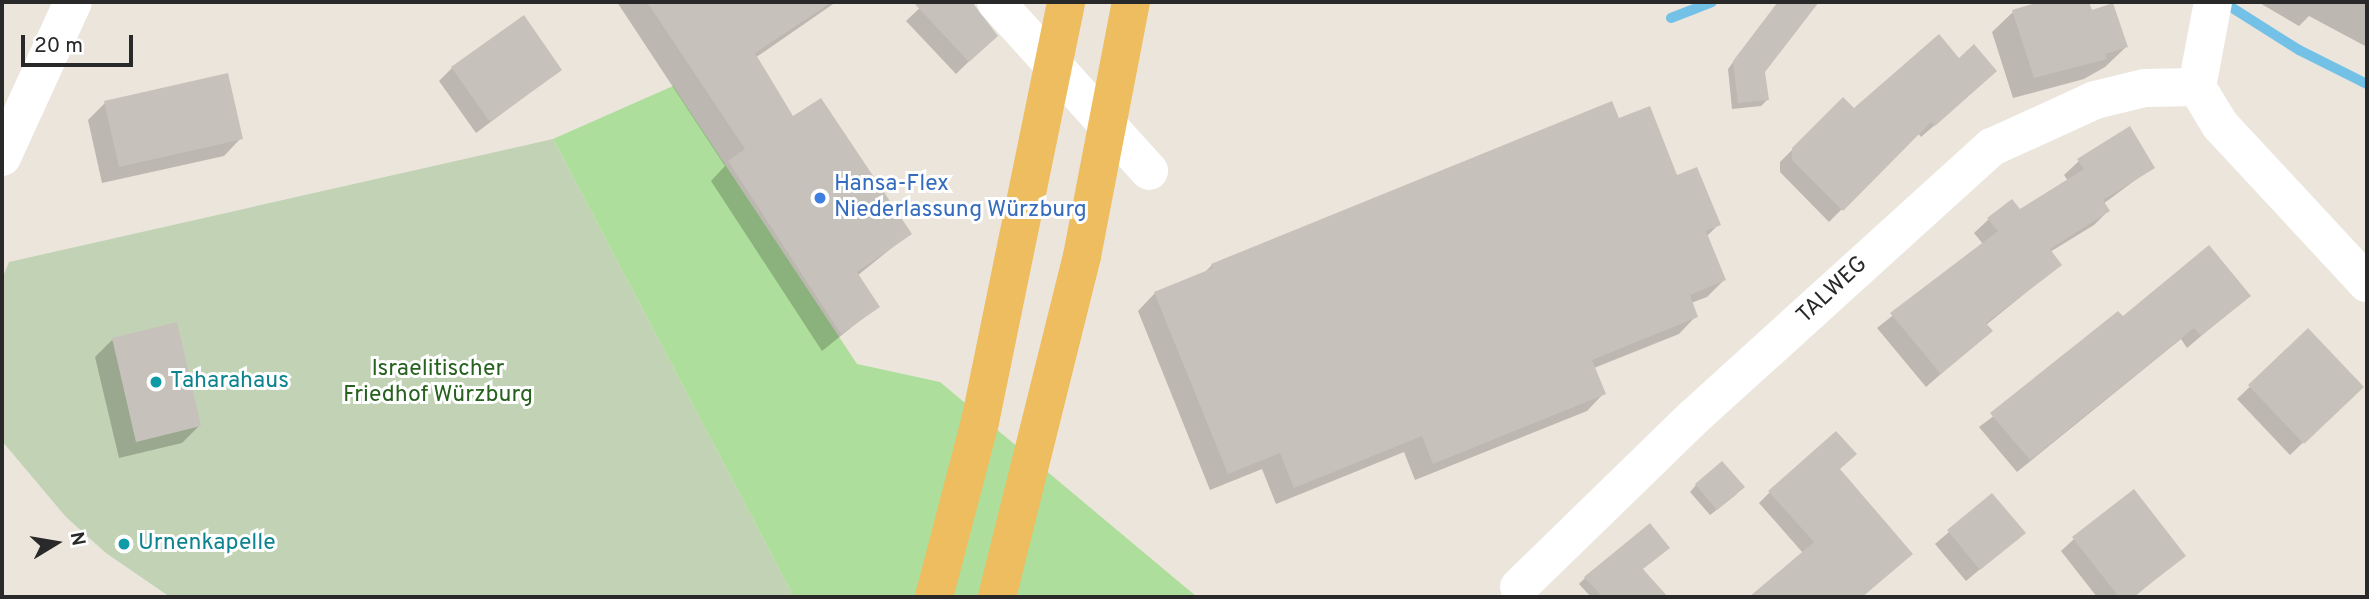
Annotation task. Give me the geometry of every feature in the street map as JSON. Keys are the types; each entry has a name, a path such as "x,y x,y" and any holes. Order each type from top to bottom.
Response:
{"highway":[{"path":"935,595 980,422 1066,2"},
{"path":"997,597 1082,256 1132,2"}],"street":[{"path":"2,157 73,2"},
{"path":"996,2 1149,171"},
{"path":"2211,11 2197,86 2220,125 2367,283"},
{"name":"TALWEG","path":"1519,587 1695,416 1992,147 2095,100 2145,88 2197,86"}],"green space":[{"path":"673,86 857,364 940,382 1197,597 794,597 553,139"},
{"name":"Israelitischer Friedhof Würzburg","path":"553,139 794,597 170,597 106,553 66,517 2,441 2,279 9,262"}],"building":[{"name":"Hansa-Flex Niederlassung Würzburg","path":"647,2 832,2 755,53 793,116 821,98 912,234 857,272 880,307 841,334 728,161 745,149"},
{"path":"913,2 972,2 998,36 969,62"},
{"path":"1778,2 1819,2 1765,72 1769,100 1738,103 1733,61"},
{"path":"2039,2 2089,2 2092,10 2113,3 2128,47 2105,54 2107,59 2034,78 2012,10"},
{"path":"524,15 562,70 490,122 451,67"},
{"path":"1939,34 1959,58 1974,44 1997,71 1935,126 1931,122 1843,211 1792,160 1792,148 1843,97 1854,108"},
{"path":"228,73 243,139 119,167 104,101"},
{"path":"1612,101 1619,118 1650,106 1677,175 1697,167 1721,225 1706,231 1726,280 1690,295 1698,317 1592,360 1606,394 1433,464 1422,436 1294,488 1280,453 1228,474 1154,292 1213,268 1211,264"},
{"path":"2130,126 2155,168 2103,200 2110,211 2050,249 2062,265 1986,323 1993,331 1941,374 1890,313 1998,231 1987,218 2012,199 2020,209 2084,169 2077,159"},
{"path":"2209,245 2251,296 2201,336 2194,328 2030,460 1990,413 2118,311 2123,316"},
{"name":"Taharahaus","path":"177,322 201,426 136,442 112,338"},
{"path":"2308,328 2364,387 2304,444 2248,385"},
{"path":"1836,431 1857,454 1840,469 1913,554 1862,597 1749,597 1814,542 1768,491"},
{"path":"1722,461 1745,487 1717,510 1695,484"},
{"path":"2134,489 2186,556 2133,597 2119,597 2072,537"},
{"path":"1992,493 2026,533 1980,570 1947,530"},
{"path":"1650,523 1670,548 1643,569 1668,597 1603,597 1584,577"}],"waterway":[{"path":"1671,18 1712,2"},
{"path":"2223,2 2299,50 2367,84"}],"place":[{"name":"Hansa-Flex Niederlassung Würzburg","path":"820,198"},
{"name":"Taharahaus","path":"156,382"},
{"name":"Urnenkapelle","path":"124,544"}]}
